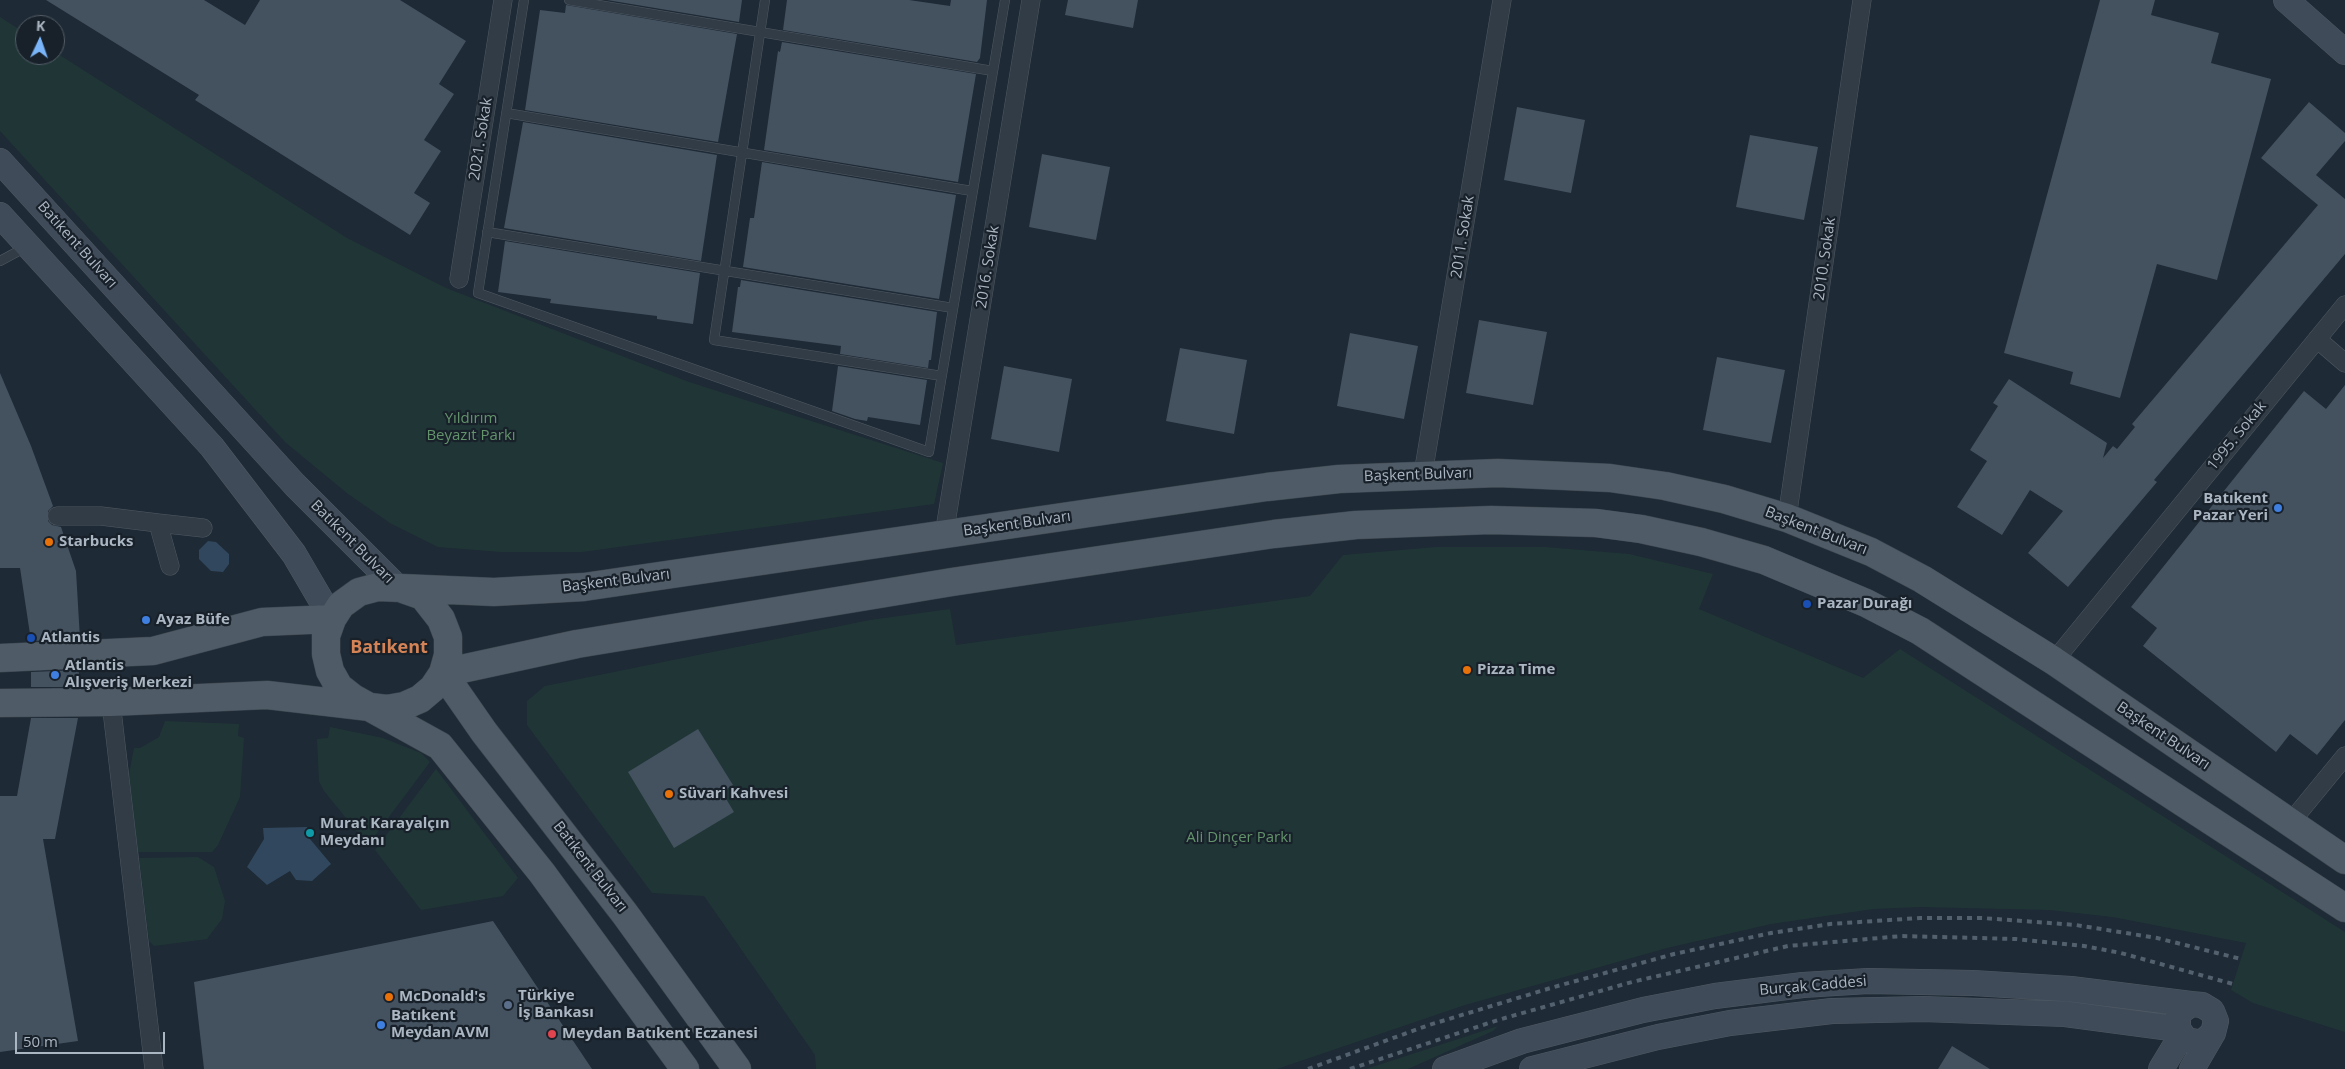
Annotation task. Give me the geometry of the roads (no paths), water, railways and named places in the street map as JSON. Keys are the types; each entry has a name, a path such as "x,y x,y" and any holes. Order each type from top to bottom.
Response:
{"main road":[{"name":"Başkent Bulvarı","path":"397,587 494,592 584,587 1267,487 1339,479 1422,474 1498,473 1610,478 1715,496 1787,518 1880,556 1922,579 2054,661 2345,860"},
{"path":"0,703 111,702 267,695 387,709 404,706 427,694 443,674 578,644 952,582 1274,534 1356,525 1491,520 1570,522 1632,528 1694,540 1764,560 1866,603 1920,631 2345,908"},
{"path":"397,587 378,587 359,592 341,605 332,619 326,636 326,654 330,671 340,687 353,698 440,746 542,873 686,1069"},
{"name":"Batıkent Bulvarı","path":"397,587 423,596 441,619 448,637 448,655 443,674 484,732 626,914 737,1069"},
{"path":"0,658 153,651 262,622 332,619"}],"street":[{"name":"2021. Sokak","path":"460,279 503,0"},
{"name":"2016. Sokak","path":"944,535 1032,0"},
{"name":"2011. Sokak","path":"1422,474 1502,0"},
{"name":"2010. Sokak","path":"1787,518 1862,0"},
{"path":"2290,1 2345,52"},
{"name":"Batıkent Bulvarı","path":"0,161 295,485 397,587"},
{"path":"0,215 212,447 294,554 332,619"},
{"name":"1995. Sokak","path":"2054,661 2345,305"},
{"path":"2317,339 2345,363"},
{"path":"57,516 101,516 203,528"},
{"path":"158,523 170,566"},
{"path":"111,702 154,1069"},
{"path":"2290,823 2345,756"},
{"name":"Burçak Caddesi","path":"1445,1069 1522,1041 1643,1010 1723,995 1811,984 1868,981 1973,983 2071,990 2191,1004"},
{"path":"2192,1069 2213,1033 2216,1021 2212,1011 2202,1005 2191,1004 2181,1011 2178,1017 2180,1032 2186,1040 2198,1042 2209,1038 2213,1033"},
{"name":"Burçak Caddesi","path":"1532,1069 1666,1035 1730,1023 1832,1011 1924,1009 2056,1014 2180,1032"},
{"path":"2161,1069 2180,1032"}],"lane":[{"path":"524,0 478,293 929,452 1005,0"},
{"path":"569,0 993,72"},
{"path":"765,0 714,340 942,376"},
{"path":"506,113 972,191"},
{"path":"487,232 953,308"},
{"path":"0,261 28,246"}],"water":[{"path":"208,541 216,542 229,554 229,564 223,572 211,571 199,559 199,550"},
{"path":"307,827 310,839 331,864 312,881 296,880 290,871 267,885 247,867 264,839 263,828"}],"railway":[{"path":"1308,1069 1429,1025 1554,987 1674,954 1771,933 1830,924 1920,918 1982,918 2076,925 2157,938 2241,959"},
{"path":"1350,1069 1498,1020 1632,982 1788,946 1902,936 2016,939 2084,946 2121,953 2233,984"}],"place":[{"name":"Batıkent Pazar Yeri","path":"2278,508"},
{"name":"Starbucks","path":"49,542"},
{"name":"Pazar Durağı","path":"1807,604"},
{"name":"Ayaz Büfe","path":"146,620"},
{"name":"Atlantis","path":"31,638"},
{"name":"Pizza Time","path":"1467,670"},
{"name":"Atlantis Alışveriş Merkezi","path":"55,675"},
{"name":"Süvari Kahvesi","path":"669,794"},
{"name":"Murat Karayalçın Meydanı","path":"310,833"},
{"name":"McDonald's","path":"389,997"},
{"name":"Türkiye İş Bankası","path":"508,1005"},
{"name":"Batıkent Meydan AVM","path":"381,1025"},
{"name":"Meydan Batıkent Eczanesi","path":"552,1034"}],"district":[{"name":"Batıkent","path":"389,648"}],"park label":[{"name":"Yıldırım Beyazıt Parkı","path":"471,428"},
{"name":"Ali Dinçer Parkı","path":"1239,838"}]}
